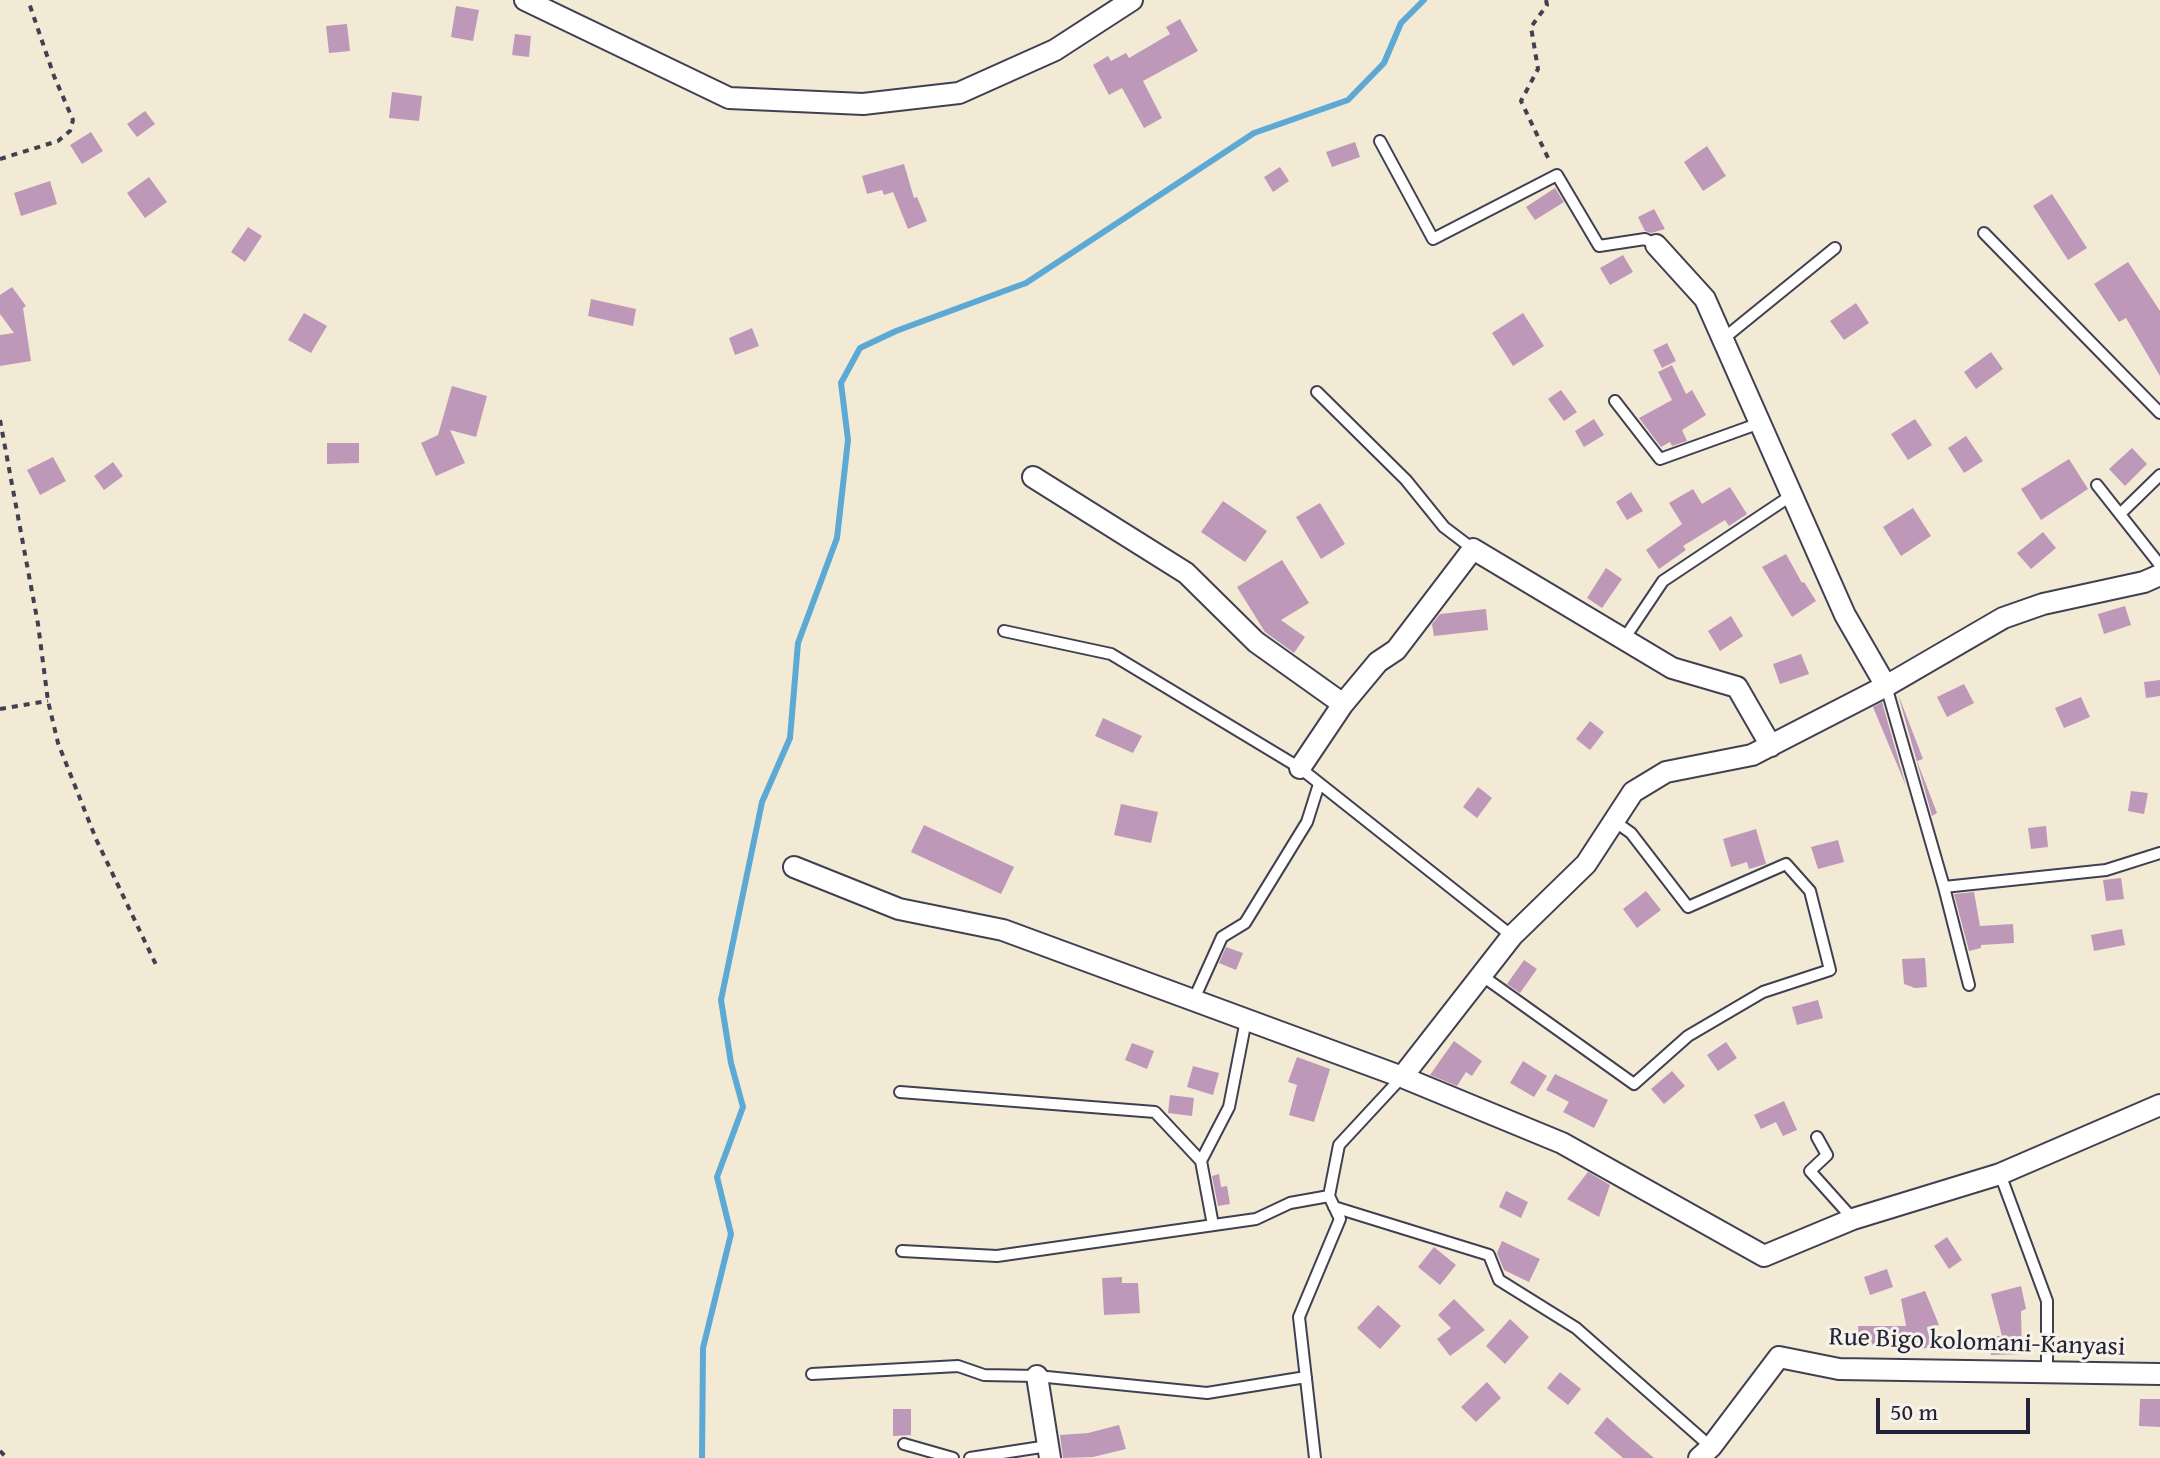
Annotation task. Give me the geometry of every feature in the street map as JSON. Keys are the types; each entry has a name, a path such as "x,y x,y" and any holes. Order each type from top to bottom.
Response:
{"street":[{"path":"525,0 729,98 863,104 959,93 1055,50 1132,0"},
{"path":"1656,245 1705,299 1845,615 1886,686"},
{"path":"1033,477 1186,573 1256,642 1343,704"},
{"path":"1300,768 1343,704 1378,662 1396,650 1473,549 1672,668 1737,687 1771,746"},
{"path":"1402,1077 1512,936 1586,864 1633,792 1666,772 1752,755 1886,686 2003,618 2043,604 2144,582 2160,575"},
{"path":"794,867 899,909 1003,930 1402,1077 1562,1143 1764,1256 1853,1219 2000,1174 2160,1105"},
{"name":"Rue Bigo kolomani-Kanyasi","path":"1705,1453 1779,1357 1839,1369 2160,1374"},
{"path":"1037,1376 1049,1452"}],"lane":[{"path":"1380,141 1433,239 1557,175 1599,246 1645,239 1656,245"},
{"path":"1984,233 2160,413"},
{"path":"1723,339 1835,248"},
{"path":"1317,392 1406,480 1444,527 1473,549"},
{"path":"1615,401 1660,459 1760,423"},
{"path":"2120,514 2160,475"},
{"path":"2097,485 2160,565"},
{"path":"1624,639 1663,581 1792,495"},
{"path":"1004,631 1111,654 1300,768 1512,936"},
{"path":"1886,686 1969,985"},
{"path":"1194,999 1222,937 1245,923 1307,822 1319,784"},
{"path":"1481,975 1634,1084 1688,1036 1763,992 1830,970 1810,891 1786,864 1688,907 1631,833 1614,821"},
{"path":"1944,887 2106,870 2160,853"},
{"path":"1201,1161 1229,1107 1246,1018"},
{"path":"1315,1458 1299,1317 1340,1219 1329,1196 1339,1145 1402,1077"},
{"path":"900,1092 1155,1112 1201,1161 1213,1225"},
{"path":"1817,1137 1827,1155 1810,1171 1853,1219"},
{"path":"2000,1174 2047,1301 2047,1373"},
{"path":"902,1251 997,1256 1256,1219 1290,1203 1329,1196"},
{"path":"1334,1207 1489,1255 1499,1280 1576,1328 1705,1453"},
{"path":"812,1374 958,1366 984,1375 1037,1376 1207,1393 1306,1377"},
{"path":"904,1444 953,1458"},
{"path":"970,1458 1049,1452"}],"path":[{"path":"0,159 58,141 70,131 73,120 28,0"},
{"path":"1546,0 1547,5 1531,27 1538,69 1521,101 1557,175"},
{"path":"0,420 38,624 48,701 58,743 96,839 158,969"},
{"path":"0,709 48,701"},
{"path":"0,1451 7,1458"}],"building":[{"path":"456,6 479,10 473,41 451,37"},
{"path":"1180,19 1198,51 1143,81 1162,118 1144,128 1122,88 1109,95 1093,65 1108,56 1111,61 1126,53 1129,58 1170,34 1166,27"},
{"path":"347,24 350,51 329,53 326,26"},
{"path":"515,34 531,36 529,57 512,55"},
{"path":"392,92 422,96 419,121 389,118"},
{"path":"145,111 155,124 137,137 127,124"},
{"path":"91,132 103,151 82,164 70,145"},
{"path":"1355,142 1360,157 1332,167 1326,152"},
{"path":"1707,146 1726,176 1703,191 1684,162"},
{"path":"904,164 914,198 917,197 927,221 908,229 893,192 884,195 882,190 867,194 862,176"},
{"path":"1280,167 1289,181 1273,192 1264,177"},
{"path":"149,177 167,202 145,218 127,193"},
{"path":"50,181 57,204 21,216 14,193"},
{"path":"1555,188 1564,202 1535,220 1526,207"},
{"path":"2052,194 2087,248 2068,260 2033,206"},
{"path":"1654,209 1665,229 1651,233 1645,231 1638,217"},
{"path":"248,227 262,236 245,262 231,252"},
{"path":"1623,255 1633,272 1610,285 1600,268"},
{"path":"2128,262 2160,311 2160,376 2126,318 2119,322 2094,284"},
{"path":"12,287 26,306 23,308 31,361 0,366 0,335 14,333 0,314 0,295"},
{"path":"591,299 636,309 633,326 588,316"},
{"path":"1856,303 1869,323 1844,340 1830,321"},
{"path":"304,313 327,326 311,353 288,340"},
{"path":"1523,313 1544,346 1513,366 1492,333"},
{"path":"752,328 759,346 735,355 729,338"},
{"path":"1667,343 1676,361 1662,368 1653,350"},
{"path":"1991,352 2003,369 1976,389 1964,372"},
{"path":"1672,365 1686,394 1692,390 1706,415 1682,430 1687,441 1672,446 1670,442 1661,447 1639,418 1672,400 1658,372"},
{"path":"452,386 487,396 476,437 450,430 465,463 436,476 421,443 438,435"},
{"path":"1561,390 1577,412 1564,421 1548,399"},
{"path":"1594,419 1604,435 1584,447 1575,431"},
{"path":"1915,419 1932,445 1908,460 1891,434"},
{"path":"1966,436 1983,461 1964,473 1948,448"},
{"path":"327,443 359,443 359,463 327,464"},
{"path":"2132,448 2147,464 2125,486 2109,469"},
{"path":"53,457 66,481 40,495 27,470"},
{"path":"2069,459 2088,489 2041,520 2021,489"},
{"path":"113,462 123,476 104,490 94,476"},
{"path":"1730,487 1747,514 1729,526 1725,520 1683,546 1686,550 1659,569 1646,550 1682,524 1669,503 1693,489 1702,504"},
{"path":"1631,492 1643,511 1627,520 1616,502"},
{"path":"1223,501 1267,531 1245,562 1201,532"},
{"path":"1320,503 1345,544 1321,559 1296,517"},
{"path":"1913,508 1931,536 1901,556 1883,527"},
{"path":"2043,532 2056,548 2031,569 2017,553"},
{"path":"1786,554 1816,601 1792,617 1762,567"},
{"path":"1282,560 1309,603 1281,620 1305,637 1294,653 1265,632 1237,587"},
{"path":"1606,568 1622,579 1602,608 1587,598"},
{"path":"2125,606 2131,625 2104,634 2098,614"},
{"path":"1486,609 1488,630 1434,636 1432,624 1440,614"},
{"path":"1731,616 1743,636 1720,651 1708,631"},
{"path":"1801,654 1809,674 1780,684 1773,664"},
{"path":"2160,680 2160,696 2146,698 2144,682"},
{"path":"1964,684 1974,703 1947,717 1937,697"},
{"path":"1898,694 1923,759 1917,761 1937,813 1932,816"},
{"path":"2081,697 2090,717 2064,728 2055,708"},
{"path":"1882,702 1906,786 1873,707"},
{"path":"1103,718 1142,736 1133,753 1095,736"},
{"path":"1590,721 1604,732 1590,750 1576,739"},
{"path":"1478,787 1492,798 1477,818 1463,807"},
{"path":"2131,791 2148,793 2144,814 2128,811"},
{"path":"1121,804 1158,812 1151,843 1114,835"},
{"path":"924,825 1014,867 1001,894 911,852"},
{"path":"2046,826 2048,847 2031,849 2028,828"},
{"path":"1756,829 1766,864 1749,869 1747,862 1731,867 1723,839"},
{"path":"1838,840 1844,862 1818,869 1811,847"},
{"path":"2121,878 2124,899 2106,901 2103,880"},
{"path":"1646,891 1661,910 1637,928 1623,909"},
{"path":"1974,892 1980,926 2013,924 2014,943 1981,945 1981,948 1969,951 1954,894"},
{"path":"2122,929 2125,945 2094,951 2091,935"},
{"path":"1226,947 1243,953 1236,970 1219,963"},
{"path":"1925,958 1927,987 1915,988 1904,984 1902,959"},
{"path":"1524,960 1537,969 1520,993 1507,984"},
{"path":"1818,1000 1823,1018 1797,1025 1792,1007"},
{"path":"1454,1041 1482,1061 1472,1076 1466,1072 1457,1086 1430,1075"},
{"path":"1726,1042 1737,1058 1718,1071 1707,1055"},
{"path":"1132,1043 1154,1051 1147,1069 1125,1060"},
{"path":"1297,1057 1330,1069 1314,1122 1289,1115 1297,1085 1288,1082"},
{"path":"1523,1061 1547,1076 1534,1097 1510,1083"},
{"path":"1193,1066 1219,1073 1213,1095 1187,1087"},
{"path":"1672,1071 1685,1086 1664,1104 1651,1089"},
{"path":"1555,1074 1608,1100 1594,1128 1563,1112 1569,1102 1546,1090"},
{"path":"1170,1095 1194,1098 1192,1116 1168,1113"},
{"path":"1784,1101 1797,1130 1783,1136 1776,1122 1761,1129 1754,1115"},
{"path":"1588,1172 1610,1185 1599,1217 1567,1199"},
{"path":"1219,1174 1221,1187 1227,1186 1230,1204 1218,1206 1212,1176"},
{"path":"1506,1191 1528,1202 1521,1218 1499,1207"},
{"path":"1947,1237 1962,1260 1949,1269 1934,1246"},
{"path":"1502,1241 1540,1259 1529,1282 1504,1270 1497,1253"},
{"path":"1434,1247 1456,1265 1440,1285 1418,1267"},
{"path":"1887,1269 1893,1287 1870,1295 1864,1277"},
{"path":"1122,1277 1122,1283 1138,1283 1140,1313 1104,1315 1102,1278"},
{"path":"2021,1286 2026,1309 2021,1311 2022,1354 1991,1355 1991,1336 2002,1336 1991,1294"},
{"path":"1925,1291 1939,1325 1927,1327 1931,1347 1898,1353 1897,1345 1859,1344 1858,1326 1906,1326 1901,1299"},
{"path":"1454,1299 1485,1330 1450,1356 1437,1339 1451,1328 1438,1315"},
{"path":"1378,1305 1401,1326 1380,1349 1357,1328"},
{"path":"1510,1319 1529,1337 1505,1364 1486,1346"},
{"path":"1560,1372 1581,1389 1568,1405 1547,1388"},
{"path":"1487,1382 1501,1398 1476,1422 1461,1407"},
{"path":"2140,1399 2160,1399 2160,1427 2139,1426"},
{"path":"893,1409 911,1409 911,1435 893,1436"},
{"path":"1607,1417 1654,1458 1623,1458 1594,1433"},
{"path":"1119,1425 1126,1449 1093,1457 1063,1458 1060,1435 1088,1433"}],"waterway":[{"path":"702,1458 703,1348 731,1234 717,1177 743,1107 731,1063 721,1000 762,802 790,738 798,643 837,538 848,440 841,383 860,348 896,331 1026,283 1254,133 1348,100 1384,63 1401,23 1424,0"}]}
